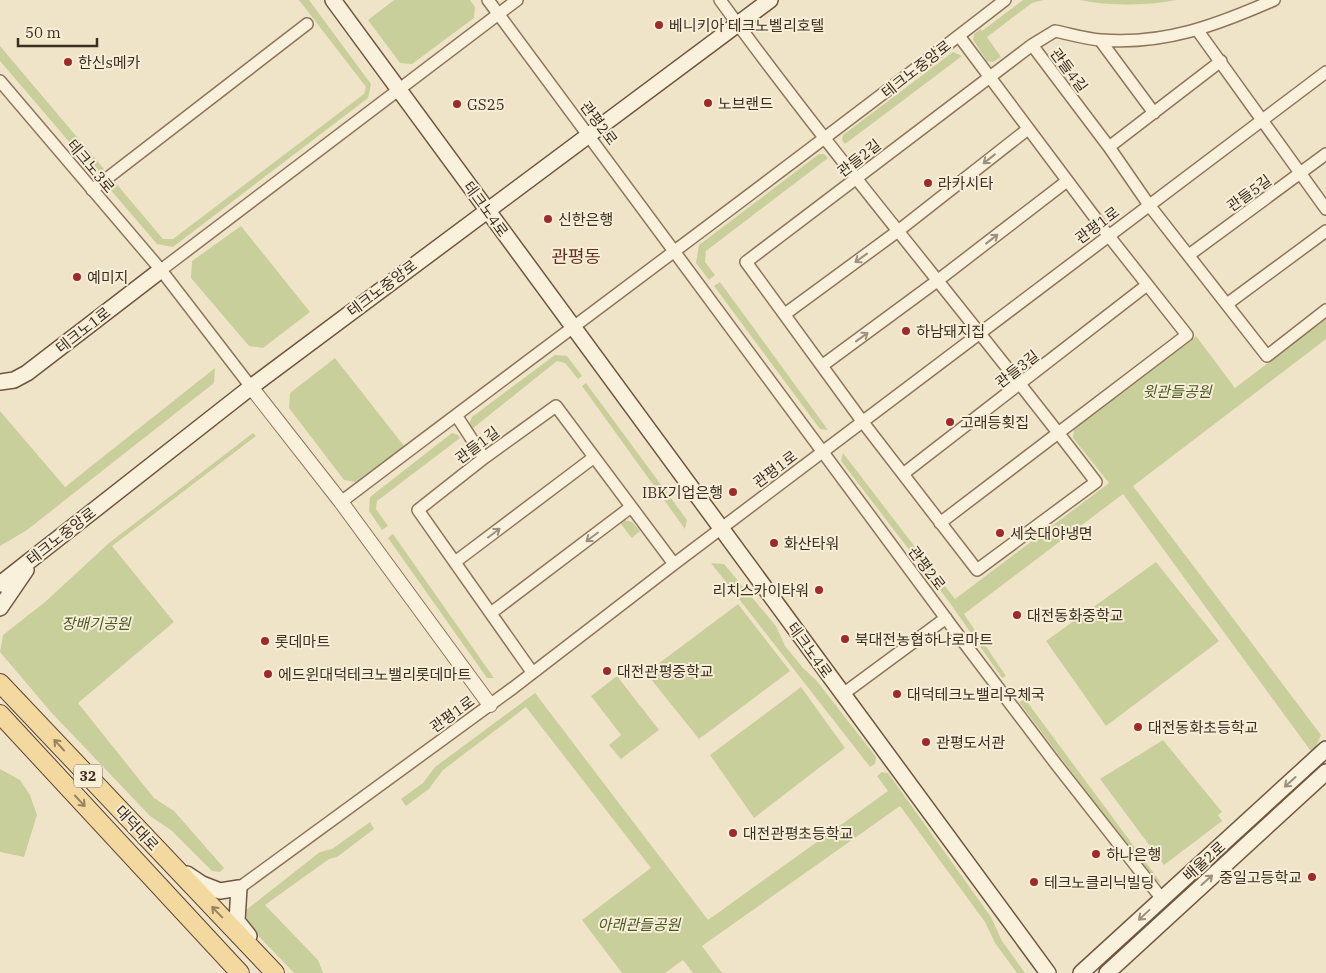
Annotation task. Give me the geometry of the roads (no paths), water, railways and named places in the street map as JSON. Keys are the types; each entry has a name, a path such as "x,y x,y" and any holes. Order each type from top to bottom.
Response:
{"main road":[{"name":"테크노4로","path":"333,0 1048,973"},
{"name":"테크노중앙로","path":"0,584 251,387 486,209 770,0"},
{"name":"테크노1로","path":"0,382 14,380 27,373 161,270"},
{"path":"0,573 35,557"},
{"path":"0,608 35,557"},
{"name":"대덕대로","path":"0,683 270,968"},
{"name":"대덕대로","path":"0,714 240,973"},
{"name":"배울2로","path":"1082,973 1326,749"},
{"name":"배울2로","path":"1107,973 1326,772"},
{"path":"176,870 220,891 239,888 236,921 270,968"}],"street":[{"name":"관평2로","path":"488,0 946,618 1056,764 1162,899"},
{"path":"161,270 517,0"},
{"path":"720,0 937,281 1058,431 1096,482 977,570 862,422"},
{"name":"테크노중앙로","path":"827,139 1005,0"},
{"name":"관들4길","path":"1149,205 1109,147 1032,45 1055,31 1100,40 1167,37 1198,31 1274,0"},
{"path":"92,190 307,24"},
{"path":"1198,31 1326,209"},
{"path":"940,523 1186,335 1067,181 959,36"},
{"path":"1100,40 1154,113"},
{"name":"관들2길","path":"862,422 823,365 746,262 858,179 1032,45"},
{"path":"1109,147 1221,61"},
{"name":"관평1로","path":"239,888 490,705 721,528 1326,72"},
{"name":"테크노3로","path":"0,81 161,270 251,387"},
{"path":"785,314 898,231 1028,129"},
{"path":"341,502 674,250 827,139"},
{"name":"관들5길","path":"1189,255 1326,154"},
{"path":"823,365 937,281 1067,181"},
{"path":"1149,205 1267,356 1326,310"},
{"path":"1227,304 1326,231"},
{"name":"관들3길","path":"903,474 1021,385 1147,285"},
{"path":"251,387 341,502 490,705"},
{"name":"관들1길","path":"532,672 418,510 484,458 556,406 674,564"},
{"path":"456,415 484,458"},
{"path":"455,562 593,458"},
{"path":"491,613 631,508"},
{"path":"843,694 946,618"}],"place":[{"name":"베니키아 테크노벨리호텔","path":"659,25"},
{"name":"한신s메카","path":"68,62"},
{"name":"노브랜드","path":"708,103"},
{"name":"GS25","path":"457,104"},
{"name":"라카시타","path":"928,183"},
{"name":"신한은행","path":"548,219"},
{"name":"예미지","path":"77,277"},
{"name":"하남돼지집","path":"906,331"},
{"name":"고래등횟집","path":"950,422"},
{"name":"IBK기업은행","path":"733,492"},
{"name":"세숫대야냉면","path":"1000,533"},
{"name":"화산타워","path":"774,543"},
{"name":"리치스카이타워","path":"819,590"},
{"name":"대전동화중학교","path":"1017,615"},
{"name":"북대전농협하나로마트","path":"845,639"},
{"name":"롯데마트","path":"265,641"},
{"name":"대전관평중학교","path":"607,671"},
{"name":"에드윈대덕테크노밸리롯데마트","path":"268,674"},
{"name":"대덕테크노밸리우체국","path":"897,694"},
{"name":"대전동화초등학교","path":"1138,727"},
{"name":"관평도서관","path":"926,742"},
{"name":"대전관평초등학교","path":"733,833"},
{"name":"하나은행","path":"1096,854"},
{"name":"중일고등학교","path":"1312,877"},
{"name":"테크노클리닉빌딩","path":"1034,882"}],"district":[{"name":"관평동","path":"576,256"}],"park label":[{"name":"윗관들공원","path":"1177,391"},
{"name":"장배기공원","path":"96,623"},
{"name":"아래관들공원","path":"639,924"}]}
